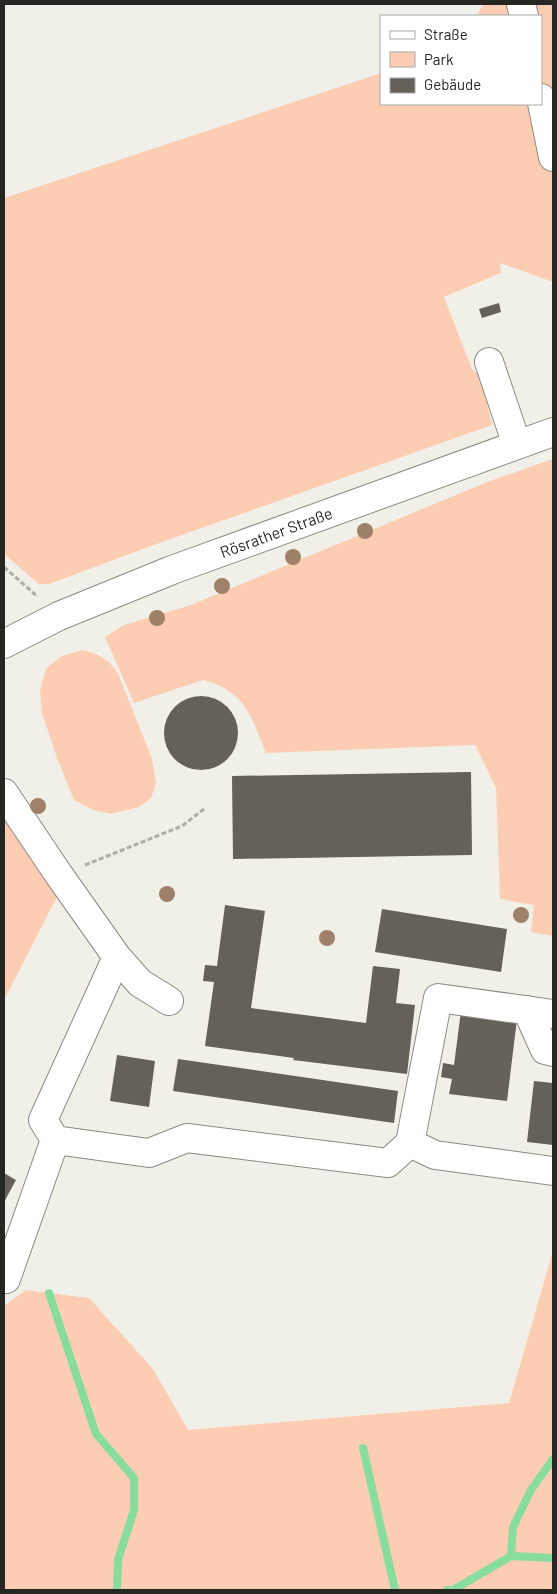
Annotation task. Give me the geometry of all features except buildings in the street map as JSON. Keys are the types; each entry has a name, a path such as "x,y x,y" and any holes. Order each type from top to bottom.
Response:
{"street":[{"path":"542,103 553,157"},
{"path":"489,362 517,445"},
{"name":"Rösrather Straße","path":"4,644 59,616 172,570 553,432"},
{"path":"4,793 59,876 117,957 140,983 169,1002"},
{"path":"55,1140 43,1120 117,957"},
{"path":"55,1140 149,1153 187,1138 388,1163 410,1143 438,998 553,1014"},
{"path":"526,1010 545,1050 553,1052"},
{"path":"6,1280 55,1140"},
{"path":"410,1143 435,1155 553,1171"}],"path":[{"path":"4,567 59,616"},
{"path":"59,876 182,826 204,809"}],"green space":[{"path":"483,4 553,4 553,282 500,263 501,273 444,297 472,369 481,377 492,425 49,584 39,584 4,554 4,198 380,73 380,105 542,105 542,15 478,15"},
{"path":"553,459 553,936 531,932 534,905 500,899 496,788 475,745 266,753 245,707 238,698 217,685 203,680 134,703 105,637 124,625 191,605 487,482"},
{"path":"82,650 102,657 118,673 152,759 156,783 151,798 139,807 111,814 93,810 74,800 57,758 42,713 40,690 46,668 62,656"},
{"path":"4,793 60,891 4,1000"},
{"path":"553,1251 553,1590 4,1590 4,1306 26,1290 89,1298 153,1369 188,1430 509,1403"}],"waterway":[{"path":"49,1293 96,1434 134,1478 134,1510 118,1560 117,1590"},
{"path":"363,1448 395,1590"},
{"path":"511,1556 513,1527 531,1490 553,1459"},
{"path":"447,1590 453,1590 511,1556 553,1558"}]}
